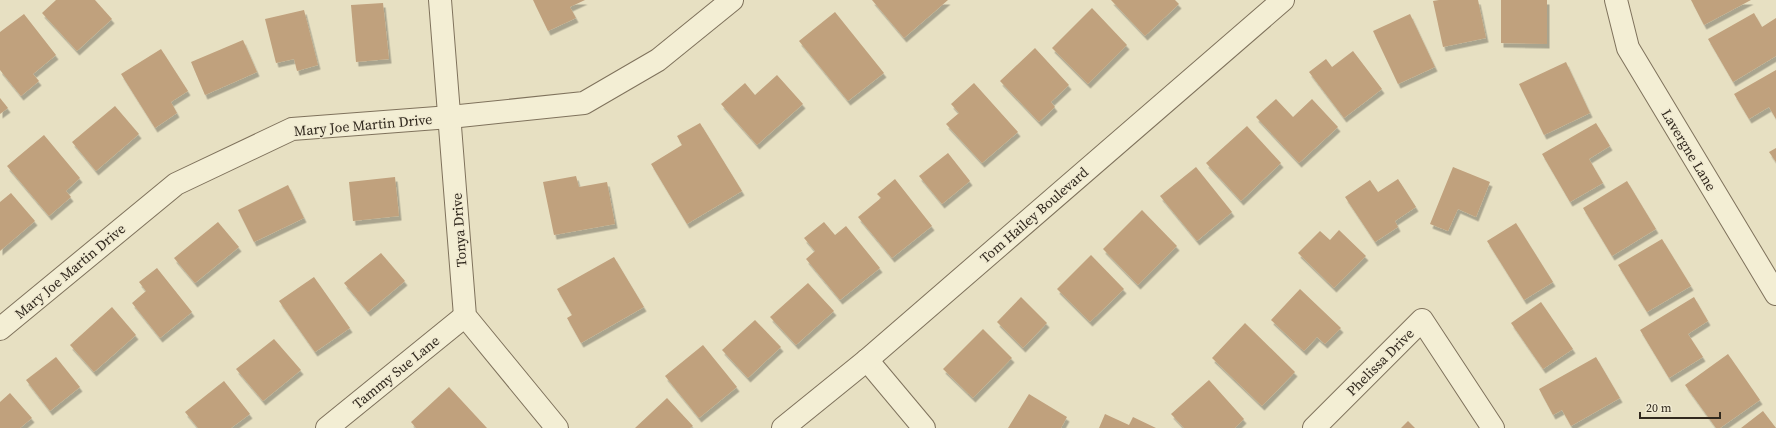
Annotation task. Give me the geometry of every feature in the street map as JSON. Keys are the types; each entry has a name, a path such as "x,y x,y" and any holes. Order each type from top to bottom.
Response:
{"street":[{"name":"Tonya Drive","path":"440,0 465,316"},
{"name":"Mary Joe Martin Drive","path":"0,329 176,184 292,129 450,117 584,103 658,60 732,0"},
{"name":"Tom Hailey Boulevard","path":"783,428 867,360 1283,0"},
{"name":"Lavergne Lane","path":"1616,0 1628,48 1776,294"},
{"path":"465,316 557,428"},
{"name":"Tammy Sue Lane","path":"327,428 465,316"},
{"name":"Phelissa Drive","path":"1314,428 1422,320 1493,428"},
{"path":"867,360 924,428"}],"building":[{"path":"56,0 95,0 112,19 77,51 42,13"},
{"path":"533,0 585,0 570,7 576,18 548,31"},
{"path":"872,0 948,0 904,38"},
{"path":"1111,0 1175,0 1179,4 1145,36"},
{"path":"1478,0 1486,38 1443,47 1433,1"},
{"path":"1501,0 1547,0 1547,44 1501,43"},
{"path":"1691,0 1751,0 1704,25"},
{"path":"383,3 389,59 356,62 351,5"},
{"path":"1092,8 1127,45 1088,84 1052,48"},
{"path":"304,10 318,65 297,71 294,59 276,63 265,19"},
{"path":"835,12 884,73 848,101 799,41"},
{"path":"1754,13 1762,27 1776,18 1776,56 1733,82 1708,39"},
{"path":"24,14 56,55 33,74 39,81 21,96 0,70 0,32"},
{"path":"1410,14 1435,67 1398,84 1373,31"},
{"path":"243,40 257,72 205,95 191,62"},
{"path":"1035,48 1069,85 1051,102 1055,107 1039,122 1000,81"},
{"path":"161,49 188,91 171,102 177,113 155,128 121,74"},
{"path":"1353,51 1382,89 1344,118 1309,72 1326,59 1332,67"},
{"path":"1566,62 1590,113 1544,135 1519,84"},
{"path":"1776,70 1776,119 1769,107 1749,119 1734,94"},
{"path":"777,75 803,104 757,145 721,104 745,83 755,95"},
{"path":"974,83 1018,132 982,163 946,124 959,113 951,104"},
{"path":"0,98 8,108 0,114"},
{"path":"1276,99 1293,117 1312,99 1338,127 1299,163 1256,117"},
{"path":"115,106 139,134 96,171 72,142"},
{"path":"700,123 742,191 687,224 651,164 682,145 677,136"},
{"path":"1596,123 1610,146 1589,159 1603,183 1570,202 1542,154"},
{"path":"1247,126 1281,163 1241,201 1206,163"},
{"path":"44,135 80,178 66,191 71,197 49,216 7,166"},
{"path":"1776,148 1776,162 1769,152"},
{"path":"948,153 970,181 942,204 919,176"},
{"path":"1196,167 1232,212 1197,241 1160,196"},
{"path":"1453,167 1490,182 1476,217 1458,209 1448,231 1430,224"},
{"path":"576,176 579,187 607,182 615,224 554,235 543,182"},
{"path":"395,177 399,216 353,221 349,182"},
{"path":"895,179 932,226 892,258 858,217 881,198 877,194"},
{"path":"1398,179 1416,207 1395,221 1398,227 1375,242 1345,197 1370,180 1378,192"},
{"path":"1627,181 1656,229 1612,256 1583,208"},
{"path":"288,185 304,218 254,242 238,210"},
{"path":"11,193 35,221 0,251 0,202"},
{"path":"1142,210 1177,246 1138,285 1103,249"},
{"path":"218,222 239,247 195,283 174,258"},
{"path":"824,222 835,235 846,226 880,268 840,300 806,259 815,251 804,238"},
{"path":"1516,223 1553,282 1524,300 1487,241"},
{"path":"1339,230 1366,256 1334,288 1298,253 1320,231 1330,240"},
{"path":"1662,239 1691,286 1647,312 1618,265"},
{"path":"381,253 405,281 368,312 344,283"},
{"path":"1091,255 1124,289 1090,322 1057,289"},
{"path":"614,257 644,307 581,343 567,318 572,315 557,289"},
{"path":"157,268 192,312 160,338 132,303 146,291 139,282"},
{"path":"314,277 350,328 315,352 279,301"},
{"path":"808,283 834,311 796,345 770,317"},
{"path":"1300,289 1341,328 1325,344 1317,337 1304,351 1271,320"},
{"path":"1021,297 1047,323 1023,348 997,322"},
{"path":"1694,297 1708,321 1688,334 1703,357 1669,378 1640,330"},
{"path":"1541,302 1573,349 1543,369 1511,323"},
{"path":"112,307 136,335 94,372 70,345"},
{"path":"755,320 781,347 748,378 722,350"},
{"path":"1245,323 1295,372 1262,406 1212,358"},
{"path":"983,329 1012,358 973,398 943,369"},
{"path":"274,339 301,370 263,401 236,369"},
{"path":"703,345 737,387 699,418 665,376"},
{"path":"1728,354 1760,400 1720,428 1716,428 1685,385"},
{"path":"56,357 80,387 50,411 26,380"},
{"path":"1596,357 1620,398 1571,426 1562,410 1553,415 1539,389"},
{"path":"1209,380 1244,419 1235,428 1184,428 1171,414"},
{"path":"224,381 250,414 231,428 198,428 185,412"},
{"path":"449,387 487,428 416,428 411,422"},
{"path":"10,393 32,418 20,428 0,428 0,402"},
{"path":"1029,394 1067,417 1061,428 1008,428"},
{"path":"667,398 693,426 690,428 635,428"},
{"path":"1763,411 1776,428 1741,428"},
{"path":"1105,414 1129,425 1133,417 1156,428 1099,428"},
{"path":"1408,421 1415,428 1401,428"}]}
